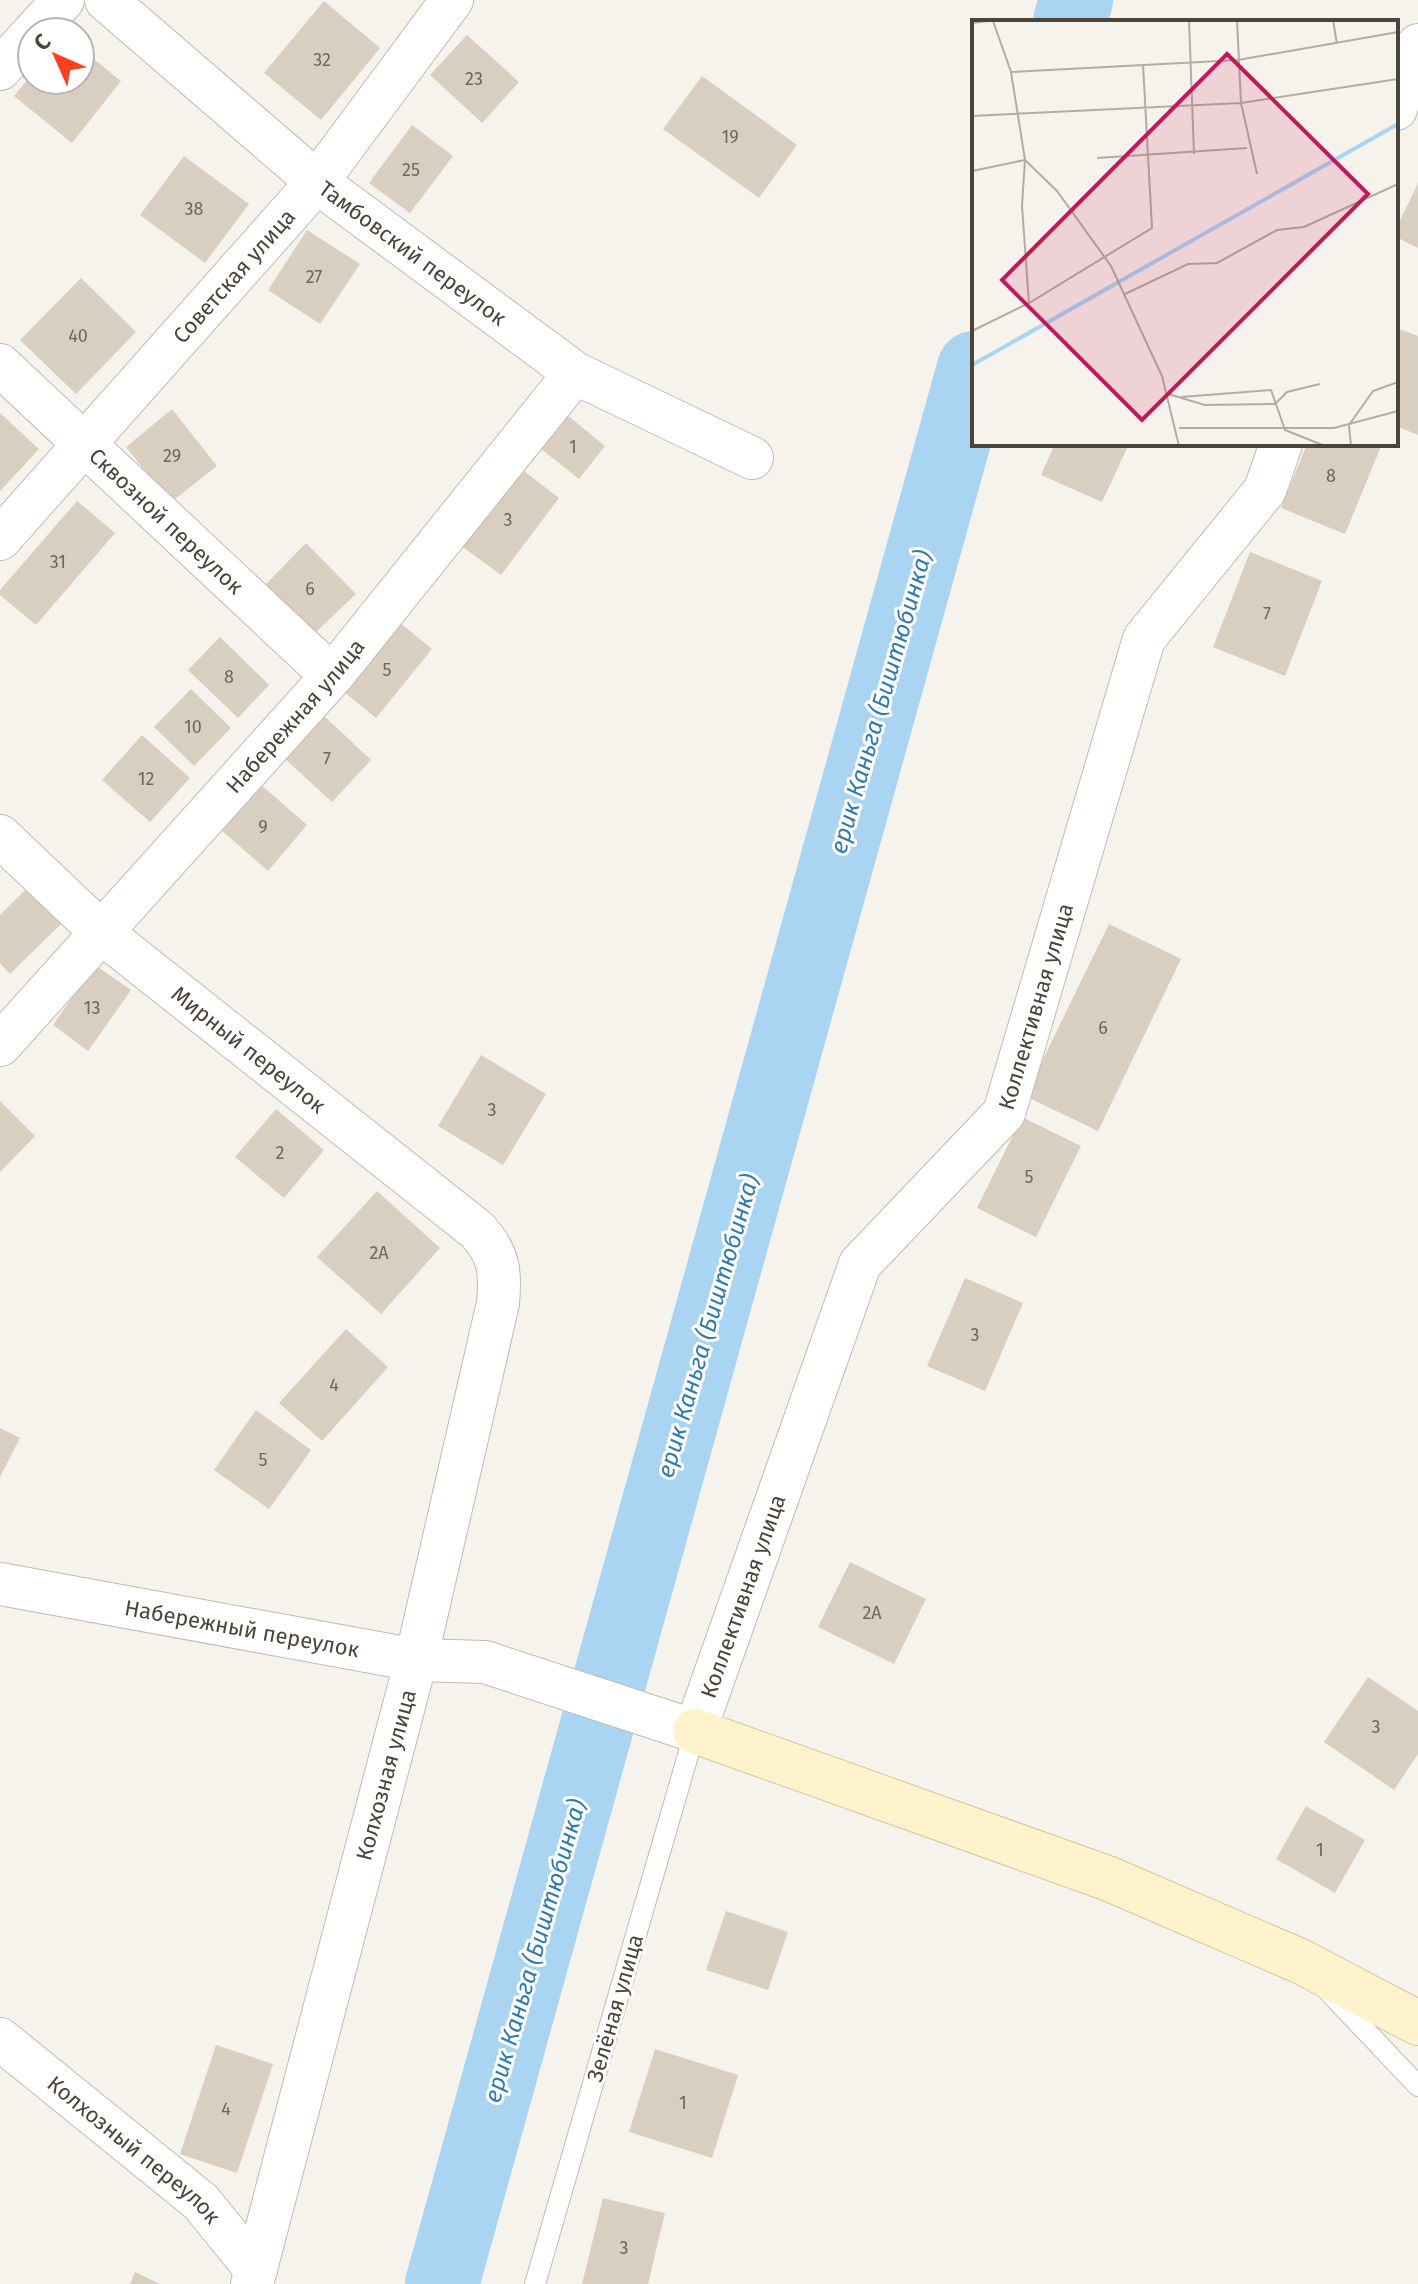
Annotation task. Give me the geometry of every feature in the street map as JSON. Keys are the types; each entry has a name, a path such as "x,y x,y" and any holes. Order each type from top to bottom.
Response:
{"street":[{"path":"48,16 63,0"},
{"name":"Тамбовский переулок","path":"106,0 317,182 575,373 752,458"},
{"name":"Советская улица","path":"0,539 317,182 452,0"},
{"path":"1398,103 1418,45"},
{"path":"0,69 16,52"},
{"name":"Сквозной переулок","path":"0,365 332,676"},
{"name":"Набережная улица","path":"0,1045 332,676 575,373"},
{"name":"Коллективная улица","path":"695,1731 860,1264 1004,1113 1144,639 1265,490 1280,446"},
{"name":"Мирный переулок","path":"0,836 102,933 477,1230 490,1245 497,1262"},
{"name":"Колхозная улица","path":"254,2277 416,1660 498,1303 500,1282 497,1262"},
{"name":"Набережный переулок","path":"0,1584 416,1660 485,1662 695,1731"},
{"path":"695,1731 1107,1878 1300,1961 1418,2023"},
{"name":"Колхозный переулок","path":"0,2039 201,2202 254,2277"}],"lane":[{"name":"Зелёная улица","path":"535,2284 695,1731"},
{"path":"1300,1961 1418,2086"}],"building":[{"path":"324,1 380,48 321,120 264,73"},
{"path":"467,35 519,82 482,123 430,75"},
{"path":"96,61 121,81 72,143 14,96 16,94 16,96 96,96"},
{"path":"702,76 797,145 759,198 663,129"},
{"path":"412,125 453,156 410,213 369,183"},
{"path":"184,156 249,204 205,263 140,215"},
{"path":"1418,183 1418,248 1398,238 1398,225"},
{"path":"307,230 360,264 320,324 268,290"},
{"path":"81,278 136,332 76,394 20,340"},
{"path":"1398,328 1418,336 1418,435 1398,427"},
{"path":"172,409 217,466 170,503 126,447"},
{"path":"0,413 39,449 0,491"},
{"path":"567,415 605,446 579,479 540,448"},
{"path":"1054,446 1128,446 1102,502 1041,475"},
{"path":"1306,446 1381,446 1345,534 1281,508"},
{"path":"515,464 559,498 501,575 456,542"},
{"path":"77,501 115,533 36,625 0,595 0,590"},
{"path":"306,543 356,594 314,634 265,585"},
{"path":"1250,552 1322,581 1285,676 1213,647"},
{"path":"399,622 432,649 376,718 343,691"},
{"path":"220,637 269,685 238,718 188,670"},
{"path":"191,689 231,728 194,766 154,727"},
{"path":"322,714 371,760 332,802 283,757"},
{"path":"142,735 190,778 150,822 102,780"},
{"path":"259,783 307,825 268,871 219,828"},
{"path":"27,888 62,923 10,974 0,963 0,915"},
{"path":"1109,924 1181,959 1098,1131 1025,1096"},
{"path":"95,965 131,990 88,1051 53,1025"},
{"path":"481,1055 546,1094 503,1165 438,1126"},
{"path":"0,1101 35,1136 0,1172"},
{"path":"276,1109 324,1150 284,1198 235,1157"},
{"path":"1022,1117 1081,1146 1036,1237 977,1208"},
{"path":"377,1191 440,1248 381,1314 317,1257"},
{"path":"965,1278 1023,1303 985,1391 927,1366"},
{"path":"346,1329 388,1367 322,1441 279,1403"},
{"path":"256,1410 311,1450 269,1509 214,1470"},
{"path":"0,1428 20,1438 0,1477"},
{"path":"850,1562 926,1599 894,1664 818,1627"},
{"path":"1368,1677 1418,1711 1418,1754 1394,1790 1324,1742"},
{"path":"1306,1806 1365,1840 1335,1893 1276,1859"},
{"path":"726,1911 788,1932 768,1990 706,1970"},
{"path":"216,2045 273,2064 237,2173 180,2154"},
{"path":"655,2049 738,2075 712,2158 629,2132"},
{"path":"603,2198 665,2213 648,2284 582,2284"},
{"path":"135,2272 160,2284 130,2284"}],"waterway":[{"name":"ерик Каньга (Биштюбинка)","path":"1071,20 1076,0"},
{"name":"ерик Каньга (Биштюбинка)","path":"442,2284 972,375"}]}
